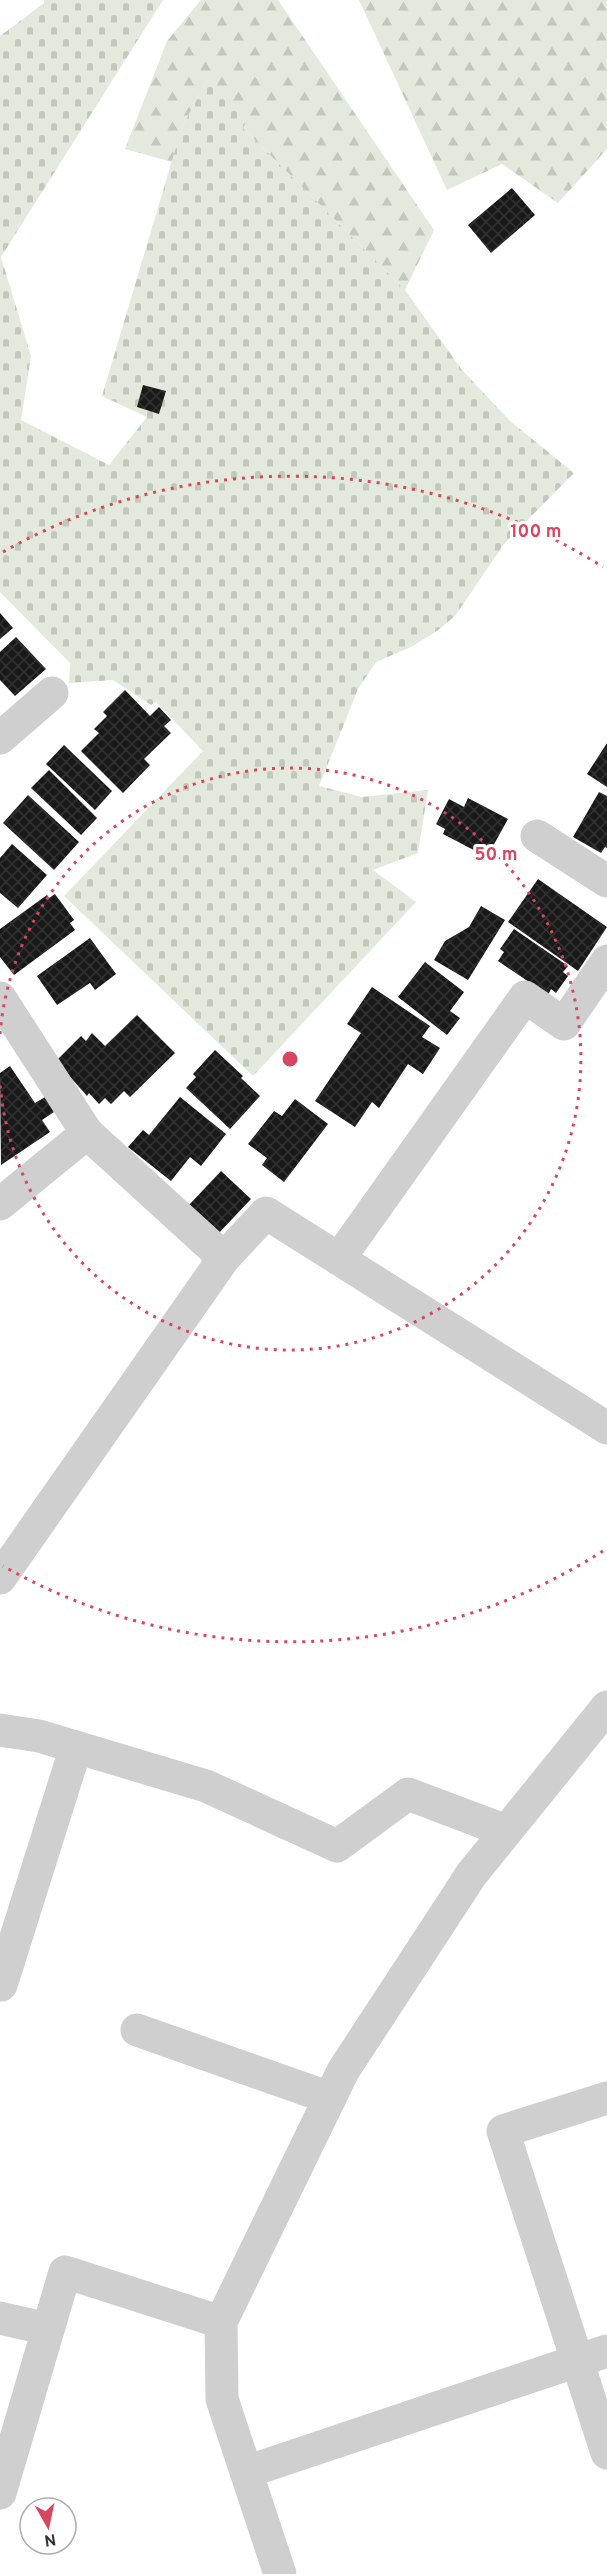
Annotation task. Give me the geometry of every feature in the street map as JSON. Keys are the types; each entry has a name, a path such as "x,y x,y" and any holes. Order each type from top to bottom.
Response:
{"street":[{"path":"0,738 52,693"},
{"path":"537,836 607,881"},
{"path":"339,1259 525,997 564,1024 607,961"},
{"path":"0,998 87,1133 224,1258"},
{"path":"0,1204 87,1133"},
{"path":"0,1578 224,1258 266,1213 607,1428"},
{"path":"280,2574 222,2399 221,2322 343,2071 471,1875 607,1707"},
{"path":"0,1730 39,1736 206,1786 337,1846 408,1794 506,1831"},
{"path":"1,1985 76,1748"},
{"path":"137,2030 330,2098"},
{"path":"607,2098 503,2131 593,2356 607,2453"},
{"path":"0,2493 64,2272 221,2322"},
{"path":"0,2318 48,2330"},
{"path":"246,2472 593,2356"}],"green space":[{"path":"44,0 163,0 1,257 31,356 21,420 109,465 147,417 102,396 182,127 207,81 246,122 243,128 405,290 462,370 510,421 574,473 504,544 455,616 437,631 411,647 376,662 358,689 319,786 362,797 428,790 418,853 373,870 416,902 253,1076 64,896 203,751 156,702 151,705 113,680 69,683 70,663 0,592 0,36 44,3"},
{"path":"201,0 278,0 434,230 405,290 243,128 207,81 182,127 172,162 125,149 167,41"},
{"path":"359,0 607,0 607,149 558,203 502,164 447,190"}],"building":[{"path":"512,188 535,215 491,253 468,225"},
{"path":"143,385 166,391 159,414 137,407"},
{"path":"0,613 13,628 0,639"},
{"path":"16,637 46,669 15,696 0,680 0,652"},
{"path":"125,690 150,716 159,707 171,720 164,726 171,733 144,759 150,765 123,793 81,751 99,733 94,729 107,716 103,712"},
{"path":"607,743 607,787 587,774"},
{"path":"64,745 112,791 95,810 46,764"},
{"path":"49,770 97,818 81,835 31,788"},
{"path":"599,792 607,796 607,848 605,847 601,853 573,837"},
{"path":"28,795 79,842 54,870 3,823"},
{"path":"468,798 508,819 487,857 443,834 445,829 436,824 449,799 464,807"},
{"path":"12,844 47,875 18,908 0,893 0,858"},
{"path":"538,879 607,927 578,971 508,922"},
{"path":"55,894 74,920 70,923 75,930 14,975 0,957 0,929 47,895 49,898"},
{"path":"481,906 505,920 468,980 434,960 445,941 469,927"},
{"path":"514,929 568,966 563,972 568,976 556,993 551,989 548,995 498,961 504,952 500,949"},
{"path":"90,938 116,974 95,990 90,983 57,1005 37,976"},
{"path":"425,962 464,992 450,1011 460,1018 447,1035 398,997"},
{"path":"372,987 430,1026 422,1037 440,1048 423,1074 408,1064 379,1108 372,1102 355,1127 315,1101 361,1033 347,1024"},
{"path":"137,1015 175,1053 130,1097 124,1091 111,1104 105,1098 99,1104 89,1093 87,1096 56,1061 81,1036 86,1041 92,1033 105,1046"},
{"path":"215,1050 243,1076 241,1078 260,1096 230,1129 186,1088 196,1077 193,1074"},
{"path":"10,1066 35,1103 45,1097 54,1112 42,1120 50,1132 1,1165 0,1073"},
{"path":"180,1097 226,1134 201,1166 190,1157 171,1181 128,1147 143,1130 149,1135"},
{"path":"295,1099 328,1124 284,1182 262,1165 267,1158 248,1144 274,1111 282,1116"},
{"path":"221,1171 251,1199 219,1233 189,1205"}]}
